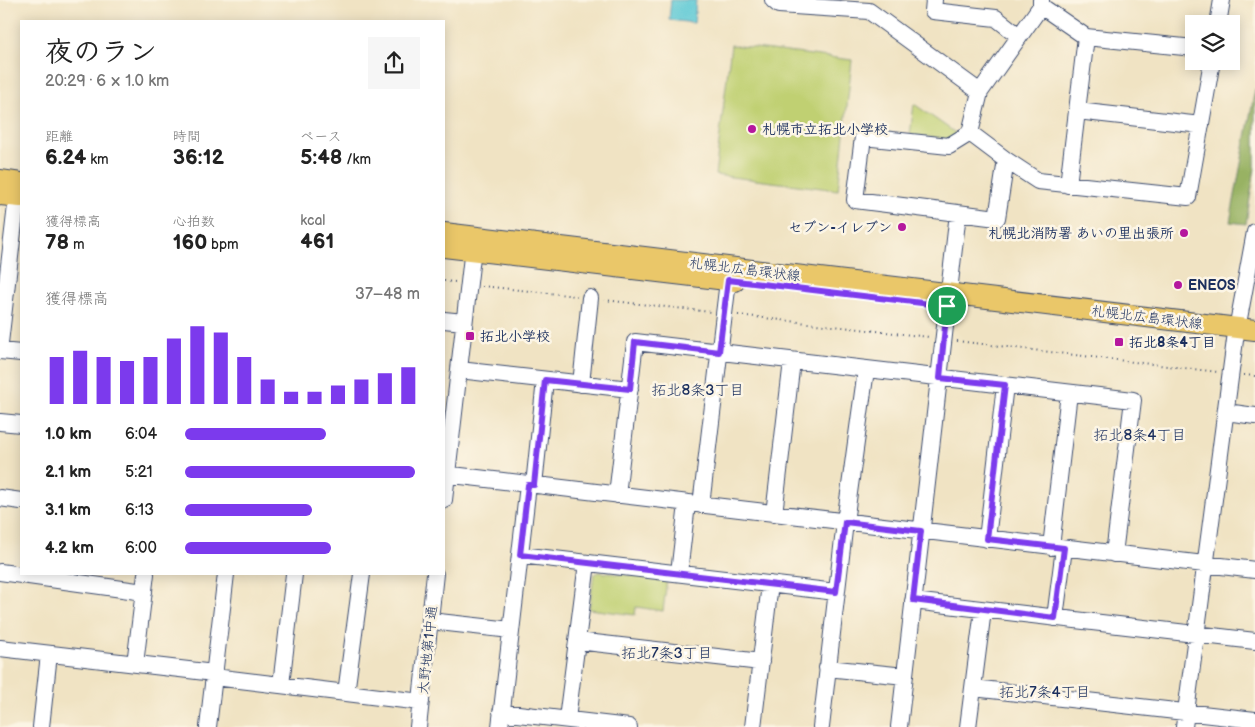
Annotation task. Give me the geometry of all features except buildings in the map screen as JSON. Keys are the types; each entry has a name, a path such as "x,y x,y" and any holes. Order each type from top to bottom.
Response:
{"main road":[{"path":"0,180 15,193"},
{"name":"札幌北広島環状線","path":"445,233 473,243 728,280 948,300"},
{"name":"札幌北広島環状線","path":"445,247 473,243 1246,335"}],"street":[{"path":"772,0 779,5 870,6 980,92"},
{"path":"934,0 933,11 996,18 1019,36"},
{"path":"1220,15 1222,0"},
{"path":"1006,160 997,218 855,200 863,137 949,146 970,133 980,92 1041,3 1086,37 1185,47"},
{"path":"1068,185 1086,37"},
{"path":"970,133 1038,182 1188,197 1210,70"},
{"path":"1077,112 1201,124"},
{"path":"0,343 15,193"},
{"path":"899,727 958,213"},
{"path":"1185,720 1226,412 1246,335 1255,232"},
{"path":"473,243 445,475 1255,570"},
{"path":"679,574 694,504 719,352 728,280"},
{"path":"581,384 590,298"},
{"path":"445,320 464,322"},
{"path":"617,495 635,342 1133,400 1114,554"},
{"path":"0,351 20,353"},
{"path":"774,514 792,361"},
{"path":"459,370 630,389"},
{"path":"820,727 866,370"},
{"path":"545,380 520,555 500,719 567,719 629,727"},
{"path":"987,539 1005,385"},
{"path":"1055,618 1069,393"},
{"path":"1226,412 1255,416"},
{"path":"0,422 20,424"},
{"path":"0,498 20,501"},
{"path":"520,555 836,592"},
{"path":"567,719 587,563"},
{"path":"0,572 20,575"},
{"path":"22,575 144,592"},
{"path":"135,664 146,575"},
{"path":"208,727 226,575"},
{"path":"281,685 294,575"},
{"path":"346,693 362,575"},
{"name":"大野地第1中通","path":"418,727 435,575"},
{"path":"753,727 770,584"},
{"path":"913,600 982,610 1255,641"},
{"path":"968,727 982,610"},
{"path":"430,621 511,630"},
{"path":"577,641 761,662"},
{"path":"0,648 421,702"},
{"path":"40,727 49,654"},
{"path":"827,668 904,676"},
{"path":"973,688 1185,720 1255,720"}],"path":[{"path":"445,281 453,282"},
{"path":"733,314 933,338"},
{"path":"955,340 1218,372"},
{"path":"1244,375 1255,376"}],"green space":[{"path":"731,45 852,60 838,190 715,175"},
{"path":"1255,89 1255,167 1246,224 1230,222"},
{"path":"914,104 957,134 948,139 910,135"},
{"path":"598,572 667,579 663,611 636,607 635,615 589,609 594,575"}],"water":[{"path":"671,0 696,0 694,23 669,20"}],"place":[{"name":"札幌市立拓北小学校","path":"752,129"},
{"name":"セブン-イレブン","path":"902,227"},
{"name":"札幌北消防署 あいの里出張所","path":"1184,233"},
{"name":"ENEOS","path":"1178,285"},
{"name":"拓北小学校","path":"470,336"},
{"name":"拓北8条4丁目","path":"1119,342"}],"district":[{"name":"拓北8条3丁目","path":"698,390"},
{"name":"拓北8条4丁目","path":"1140,435"},
{"name":"拓北7条3丁目","path":"667,653"},
{"name":"拓北7条4丁目","path":"1045,692"}],"route":[{"path":"728,280 947,306 940,378 1005,385 987,539 1064,548 1055,618 913,600 921,531 845,522 836,592 520,555 528,485 534,485 545,380 630,389 635,342 719,352 728,280"}]}
